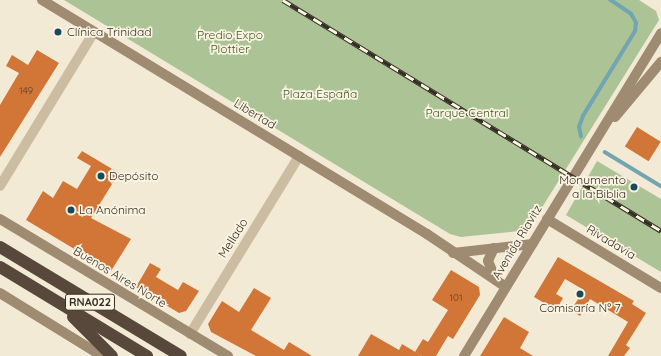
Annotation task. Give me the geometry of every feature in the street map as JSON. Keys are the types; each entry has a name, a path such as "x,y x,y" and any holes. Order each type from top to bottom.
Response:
{"highway":[{"name":"RNA022","path":"0,247 181,356"},
{"name":"RNA022","path":"0,268 147,356"},
{"path":"60,304 112,356"}],"main road":[{"name":"Libertad","path":"42,0 426,234 506,287"},
{"name":"Avenida Riavitz","path":"464,356 661,33"},
{"name":"Avenida Riavitz","path":"593,143 661,62"},
{"name":"Buenos Aires Norte","path":"0,219 228,356"},
{"name":"Rivadavia","path":"547,219 661,288"},
{"path":"453,253 532,244"},
{"path":"494,248 488,261 496,280"},
{"path":"0,293 102,356"}],"street":[{"path":"0,186 94,32"},
{"name":"Mellado","path":"190,334 299,156"}],"green space":[{"name":"Parque Central","path":"64,0 639,0 656,11 659,20 531,225 519,231 461,237 450,234"},
{"path":"597,161 661,199 661,272 566,215"}],"building":[{"path":"37,50 59,63 0,157 0,105 19,73 6,66 12,55 28,65"},
{"path":"637,127 661,142 649,161 625,147"},
{"path":"82,151 119,173 91,218 131,239 111,271 26,220 43,191 53,198 63,181 77,189 91,166 77,158"},
{"path":"558,257 634,301 632,304 646,313 626,345 630,348 624,356 608,356 628,322 590,299 580,316 571,310 584,290 565,279 556,294 563,298 556,310 534,297"},
{"path":"150,263 161,269 156,277 178,290 183,282 199,291 186,311 179,313 136,287"},
{"path":"451,270 479,287 480,295 453,339 448,336 436,356 422,356 415,352 423,339 428,342 448,310 432,300"},
{"path":"254,288 271,298 251,330 284,350 289,342 312,356 256,356 211,332 208,324 222,301 239,312"},
{"path":"504,317 529,332 520,348 533,356 480,356"},
{"path":"371,334 399,350 402,344 422,356 358,356"}],"waterway":[{"path":"581,137 579,127 583,116 635,31 636,23 631,14 610,0"},
{"path":"605,152 661,186"}],"railway":[{"path":"283,0 661,231"}],"place":[{"name":"Clínica Trinidad","path":"58,32"},
{"name":"Depósito","path":"101,176"},
{"name":"Monumento a la Biblia","path":"634,187"},
{"name":"La Anónima","path":"71,210"},
{"name":"Comisaría N° 7","path":"580,294"}],"park label":[{"name":"Predio Expo Plottier","path":"230,42"},
{"name":"Plaza España","path":"320,94"}]}
